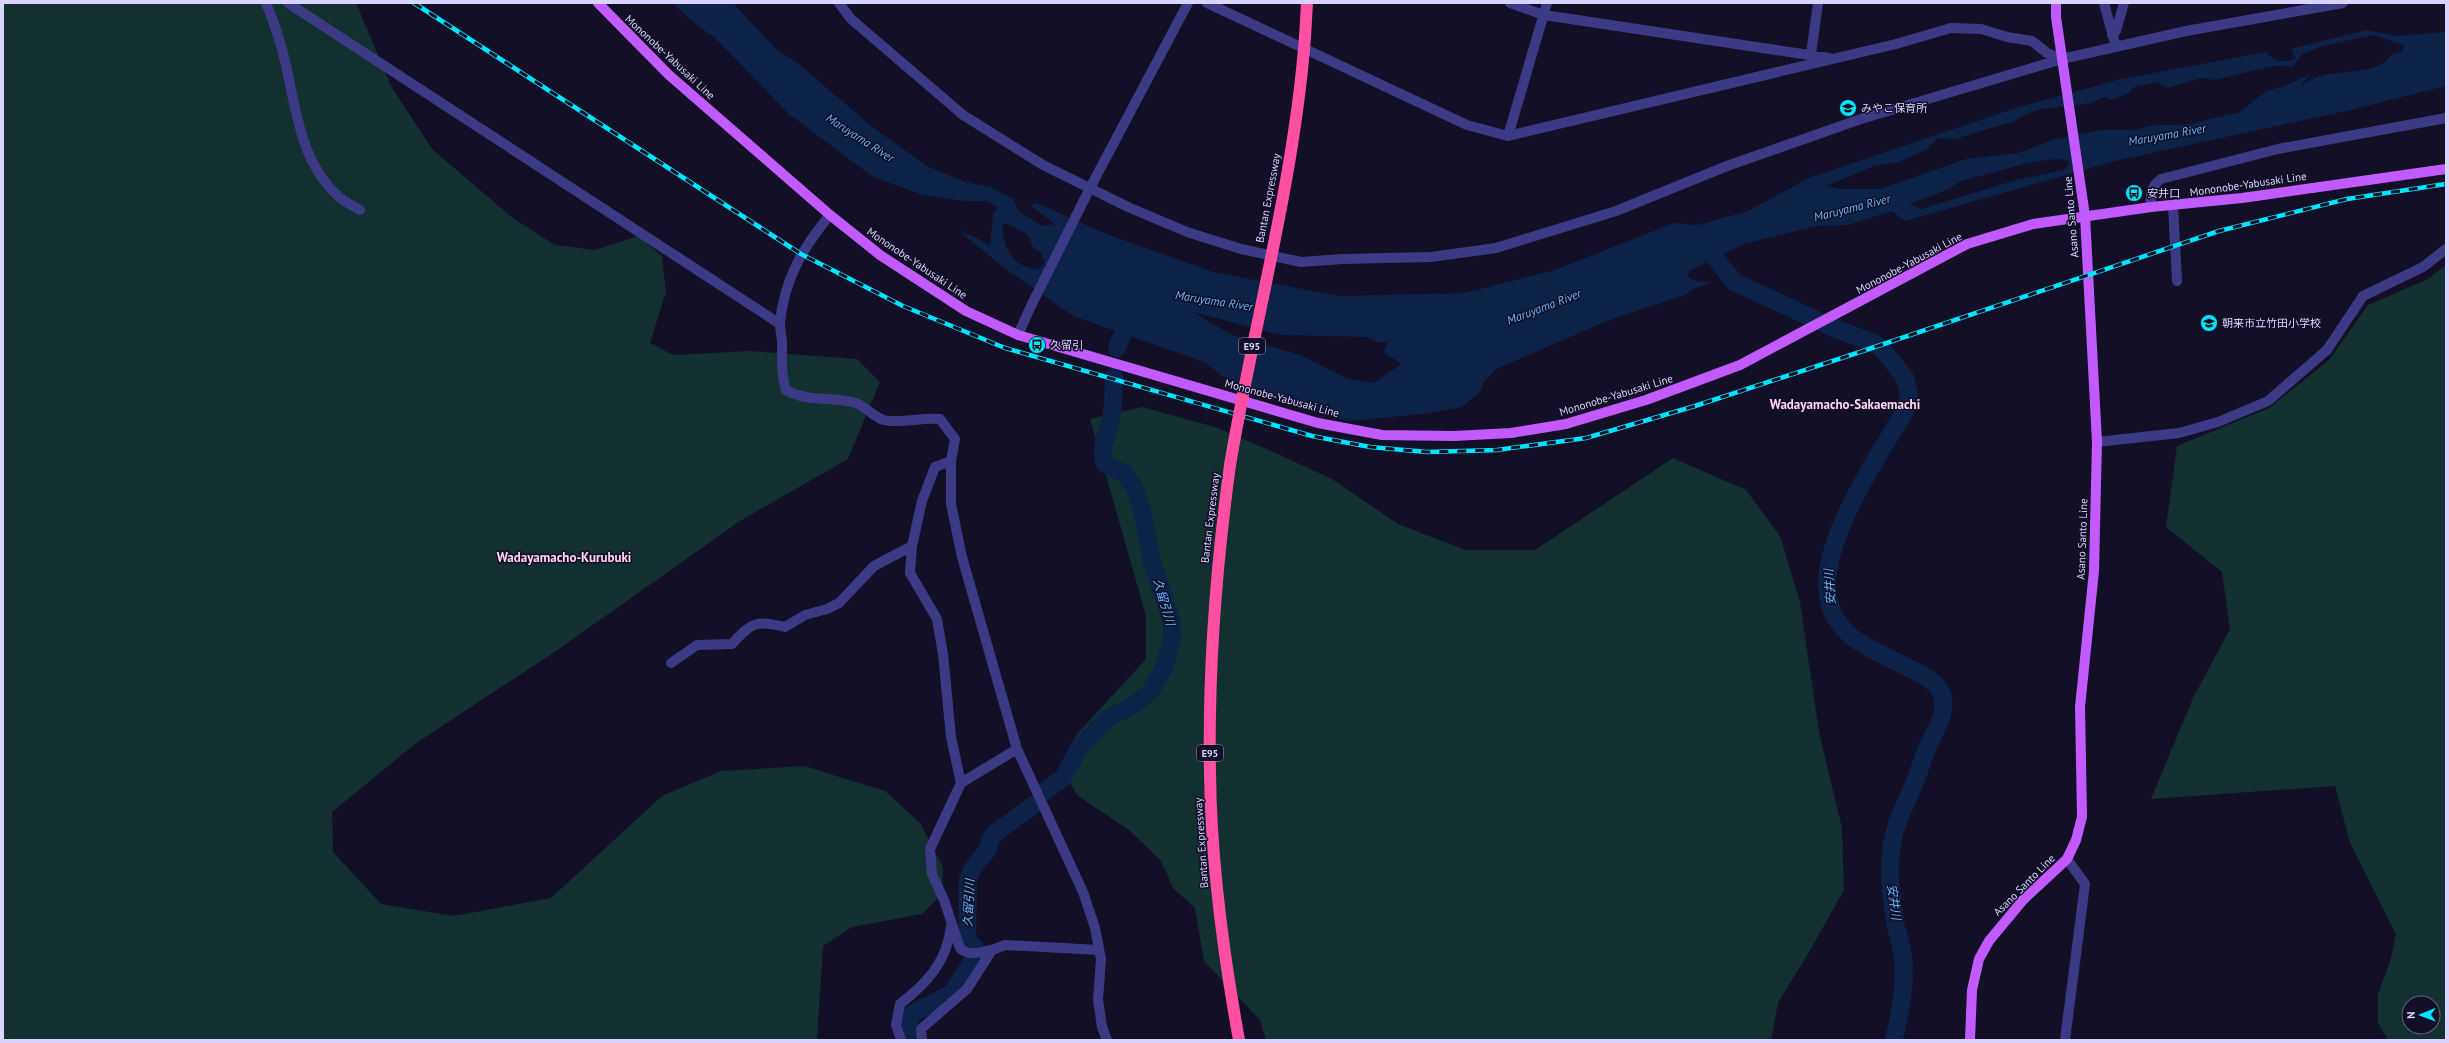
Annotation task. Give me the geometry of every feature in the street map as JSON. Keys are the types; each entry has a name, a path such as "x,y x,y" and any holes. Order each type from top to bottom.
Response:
{"highway":[{"name":"Bantan Expressway","path":"1238,1040 1219,906 1210,773 1211,664 1214,598 1230,465 1297,112 1307,3"}],"main road":[{"name":"Mononobe-Yabusaki Line","path":"598,3 670,75 830,215 880,255 966,311 1018,336 1318,423 1382,435 1454,436 1511,433 1566,424 1608,412 1740,365 1967,244 2033,224 2151,207 2242,198 2446,169"},
{"name":"Asano Santo Line","path":"1970,1040 1972,990 1979,959 1989,941 2023,900 2067,859 2076,840 2082,818 2080,707 2094,571 2097,442 2085,216 2056,17 2056,3"}],"street":[{"path":"266,3 277,27 294,110 306,149 324,180 340,197 360,210"},
{"path":"288,3 780,324"},
{"path":"839,3 851,19 964,115 1088,192 1187,232 1241,249 1301,262 1343,259 1431,257 1496,248 1616,211 1727,166 1860,119 2063,64 2116,47 2186,31 2343,3"},
{"path":"1018,336 1030,308 1088,192 1188,3"},
{"path":"1207,3 1467,125 1508,136 1896,44 1951,28 1981,29 2007,37 2032,41 2063,64"},
{"path":"1510,3 1544,15 1833,58"},
{"path":"1508,136 1548,3"},
{"path":"1811,54 1818,3"},
{"path":"2104,3 2116,47"},
{"path":"2112,35 2116,31 2124,3"},
{"path":"2151,207 2150,193 2155,184 2161,180 2278,149 2446,118"},
{"path":"2173,206 2177,281"},
{"path":"830,215 812,236 795,266 787,288 780,324 782,376 786,390 810,399 853,402 883,420 901,421 923,418 940,420 955,439 951,461 951,504 962,557 1017,749 1083,892 1095,928 1101,959 1098,1000 1102,1027 1107,1040"},
{"path":"2097,442 2179,432 2218,422 2268,401 2327,350 2363,296 2423,266 2446,249"},
{"path":"951,461 935,467 922,501 912,546 910,573 937,619 943,654 951,737 961,783"},
{"path":"671,663 697,645 732,644 746,628 762,622 785,627 805,615 827,609 840,603 874,566 912,546"},
{"path":"1017,749 961,783 930,849 932,874 944,900 960,948 964,952 972,954 1005,945 1099,950"},
{"path":"2065,1040 2085,884 2067,859"},
{"path":"901,1040 896,1025 900,1004 924,986 939,964 950,937 951,922"},
{"path":"922,1040 921,1029 967,989 987,950"}],"green space":[{"path":"3,3 356,3 392,88 433,150 514,219 555,245 595,250 638,236 662,256 666,292 650,343 673,355 750,351 857,359 880,382 848,459 740,521 556,651 415,744 332,812 333,852 381,904 454,916 551,898 662,796 721,771 804,766 885,791 920,823 943,867 942,894 922,914 852,927 823,946 817,1040 3,1040"},
{"path":"2446,265 2446,1040 2388,1040 2378,1023 2378,995 2391,958 2396,934 2350,843 2335,786 2151,799 2193,698 2230,629 2222,572 2166,527 2177,446 2269,408 2329,360 2368,305 2428,279"},
{"path":"1142,407 1215,427 1269,450 1332,479 1398,524 1465,550 1535,550 1673,458 1746,490 1780,536 1800,602 1819,732 1842,828 1844,890 1778,1003 1771,1040 1266,1040 1260,1020 1204,961 1195,908 1173,888 1161,861 1129,830 1078,796 1061,768 1077,734 1146,659 1146,616 1090,419"}],"water":[{"name":"Maruyama River","path":"673,3 733,3 776,49 799,64 871,126 927,166 965,182 991,187 1013,199 1019,211 1042,226 1055,224 1030,205 1037,203 1104,233 1213,272 1340,296 1464,293 1555,270 1674,223 1698,225 1748,211 1811,177 2019,107 2121,79 2266,52 2276,60 2288,61 2296,58 2291,49 2367,30 2396,36 2446,32 2446,86 2351,110 2115,161 1905,221 1892,211 1848,225 1817,226 1744,244 1691,270 1687,276 1695,281 1713,282 1695,288 1685,295 1607,321 1496,369 1483,383 1480,392 1462,407 1423,414 1349,421 1297,407 1222,376 1204,362 1073,316 999,264 959,231 973,236 990,246 993,214 998,207 986,201 965,201 923,195 873,177 789,114 715,38 693,22","holes":["2373,35 2405,46 2401,52 2391,55 2385,62 2377,66 2357,71 2326,75 2315,78 2300,86 2310,74 2285,86 2266,91 2240,112 2186,125 2155,125 2135,130 2101,130 2053,140 2018,153 1966,159 1880,189 1839,189 1826,186 1874,166 1899,162 1927,149 1938,138 1955,139 2015,121 2026,114 2037,110 2093,102 2104,97 2110,100 2127,94 2134,87 2157,82 2168,88 2201,78 2215,80 2273,66 2293,67 2302,54 2323,46","2056,159 2068,160 2069,164 2064,170 2016,180 1921,209 1910,204 1949,189 1961,181 2031,162","1003,223 1013,226 1028,235 1032,246 1041,253 1045,262 1038,270 1021,264 1015,260 1008,251 1004,240","1193,312 1281,335 1368,337 1377,342 1387,342 1384,352 1401,364 1374,383 1348,379 1300,355 1232,335"]}],"waterway":[{"name":"安井川","path":"1705,245 1734,282 1834,328 1874,343 1883,350 1905,378 1909,393 1906,409 1863,482 1848,511 1836,540 1829,568 1828,594 1835,617 1849,634 1878,653 1929,679 1938,687 1943,698 1942,716 1899,818 1891,850 1891,894 1904,968 1902,999 1894,1040"},
{"name":"久留引川","path":"1117,348 1133,310"},
{"name":"久留引川","path":"1044,792 1063,778 1079,748 1106,720 1136,703 1150,692 1162,672 1172,641 1172,622 1152,562 1142,510 1134,487 1124,473 1105,464 1103,458 1103,446 1112,413 1114,377"},
{"name":"久留引川","path":"915,1040 909,1027 910,1015 952,993 975,957 976,949 967,940 968,879 972,869 987,851 990,841 995,833 1035,804"}],"railway":[{"path":"414,3 801,254 903,306 1005,348 1312,436 1370,447 1427,452 1497,450 1586,438 1695,406 2219,231 2347,199 2446,184"}],"place":[{"name":"みやこ保育所","path":"1848,108"},
{"name":"安井口","path":"2134,193"},
{"name":"朝来市立竹田小学校","path":"2209,323"},
{"name":"久留引","path":"1037,345"}],"district":[{"name":"Wadayamacho-Sakaemachi","path":"1845,404"},
{"name":"Wadayamacho-Kurubuki","path":"564,557"}]}
